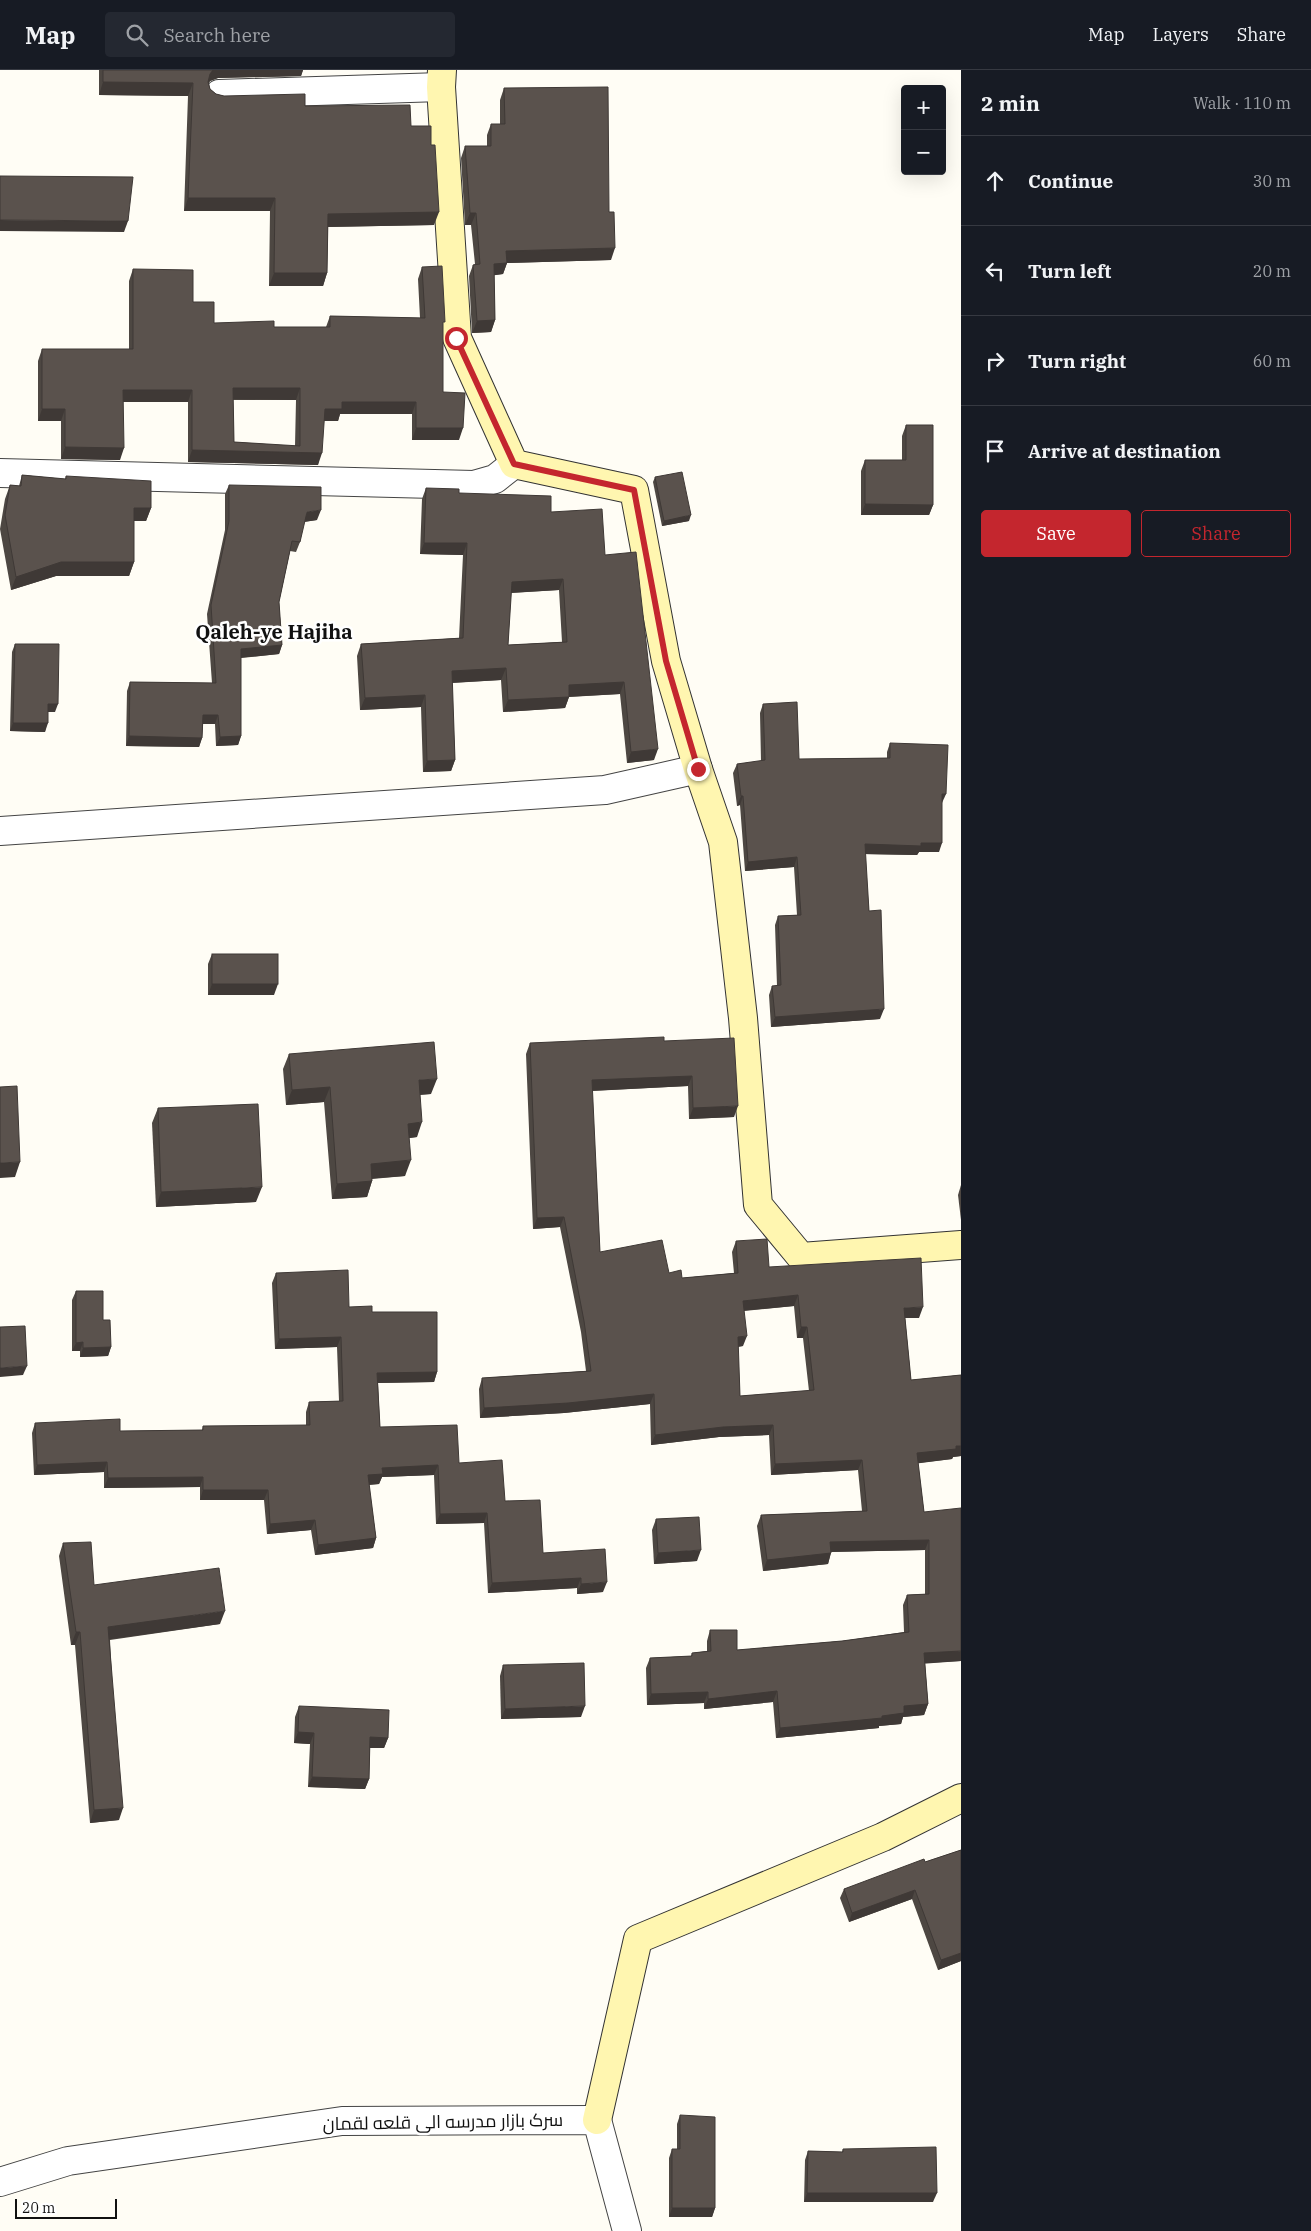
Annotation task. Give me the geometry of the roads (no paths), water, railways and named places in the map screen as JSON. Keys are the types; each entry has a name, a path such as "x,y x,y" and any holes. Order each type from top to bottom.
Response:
{"street":[{"path":"219,94 441,78 456,338 514,464"},
{"path":"0,473 474,485 495,479 514,464"},
{"path":"514,464 634,490 666,661 698,769 723,842 743,1018 758,1204 801,1257 961,1245"},
{"path":"0,831 604,790 698,769"},
{"path":"627,2231 597,2120 638,1939 883,1838 961,1798"},
{"name":"سرک بازار مدرسه الی قلعه لقمان","path":"0,2182 68,2161 342,2120 597,2120"}],"district":[{"name":"Qaleh-ye Hajiha","path":"274,632"}]}
